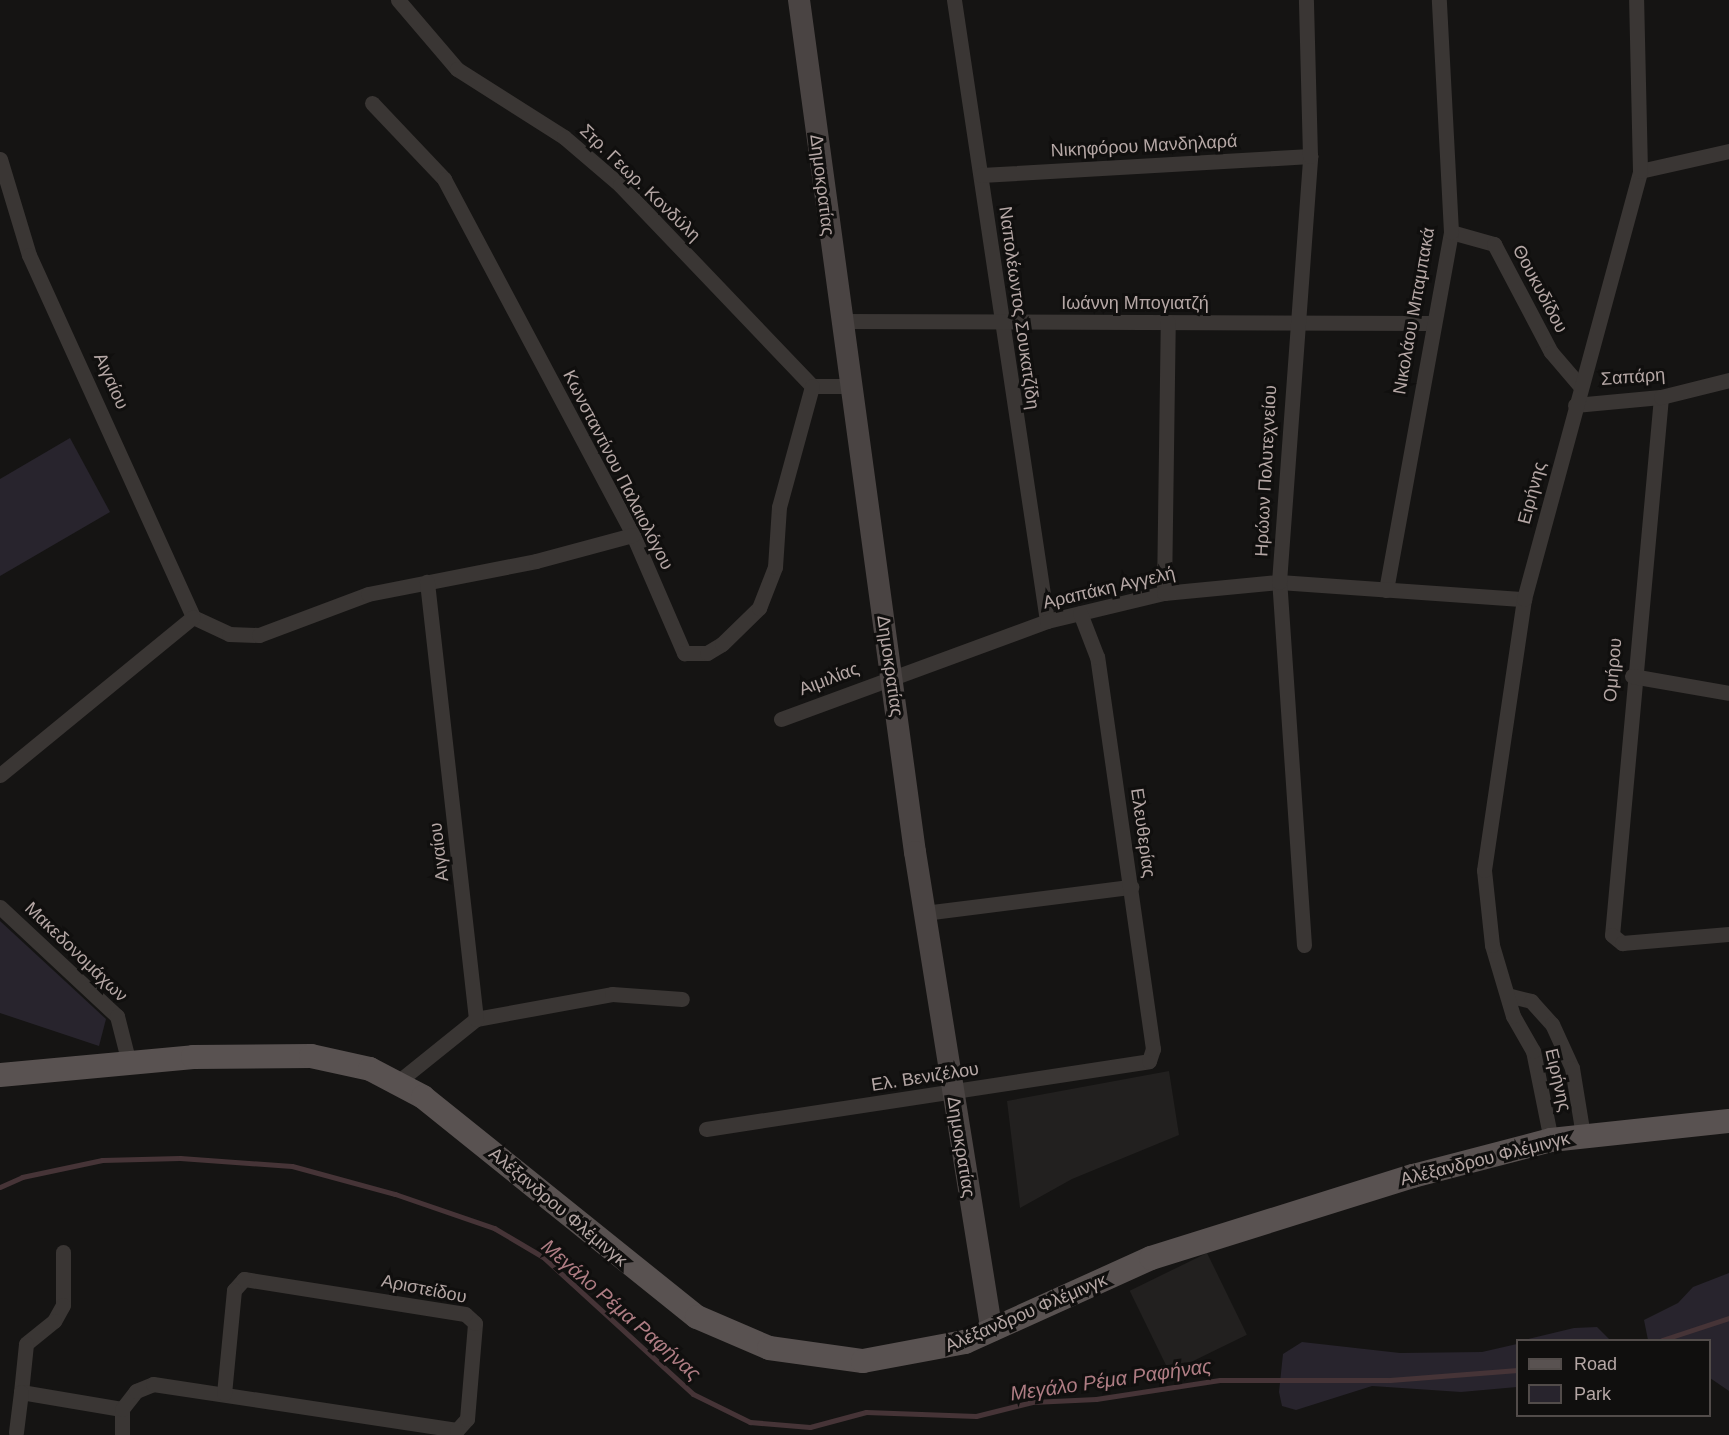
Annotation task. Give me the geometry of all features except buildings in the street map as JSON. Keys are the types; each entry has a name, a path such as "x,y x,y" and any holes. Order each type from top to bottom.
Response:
{"main road":[{"name":"Αλέξανδρου Φλέμινγκ","path":"0,1075 129,1063 311,1056 399,1081 659,1292 728,1333 800,1356 863,1361 934,1351 992,1331 1151,1258 1413,1176 1551,1140 1729,1121"}],"street":[{"name":"Στρ. Γεωρ. Κονδύλη","path":"398,0 458,69 564,137 620,185 812,386"},
{"name":"Δημοκρατίας","path":"800,0 840,321 924,913 992,1331"},
{"name":"Ναπολέωντος Σουκατζίδη","path":"954,0 1047,621"},
{"name":"Ηρώων Πολυτεχνείου","path":"1304,945 1279,582 1295,322 1310,156 1306,0"},
{"name":"Νικολάου Μπαμπακά","path":"1386,590 1430,323 1451,232 1439,0"},
{"name":"Ειρήνης","path":"1551,1140 1533,1052 1513,1016 1510,996 1492,945 1484,870 1524,599 1640,171 1636,0"},
{"name":"Κωνσταντίνου Παλαιολόγου","path":"372,103 444,179 633,535 676,646 696,654 722,644 752,618 770,582 779,507 812,386"},
{"path":"1640,171 1729,151"},
{"name":"Νικηφόρου Μανδηλαρά","path":"981,175 1310,156"},
{"name":"Αιγαίου","path":"0,159 29,255 193,617"},
{"name":"Θουκυδίδου","path":"1451,232 1494,244 1551,352 1580,386"},
{"name":"Ιωάννη Μπογιατζή","path":"840,321 1430,323"},
{"path":"1164,593 1168,322"},
{"name":"Σαπάρη","path":"1575,405 1660,397 1729,381"},
{"path":"812,386 851,386"},
{"name":"Ομήρου","path":"1660,397 1632,676 1612,935 1622,943 1729,934"},
{"path":"0,776 193,617 229,634 259,635 368,594 633,535"},
{"name":"Αιγαίου","path":"427,582 476,1019"},
{"name":"Αραπάκη Αγγελή","path":"891,677 1047,621 1164,593 1279,582 1524,599"},
{"name":"Ελευθερίας","path":"1080,613 1097,657 1153,1049 1149,1060"},
{"path":"1632,676 1729,693"},
{"name":"Αιμιλίας","path":"781,719 891,677"},
{"path":"924,913 1131,887"},
{"name":"Μακεδονομάχων","path":"0,907 117,1016 129,1063"},
{"path":"399,1081 476,1019 612,994 682,999"},
{"name":"Ειρήνης","path":"1510,996 1531,1001 1551,1024 1572,1068 1583,1135"},
{"name":"Ελ. Βενιζέλου","path":"706,1129 952,1093 1149,1060"},
{"path":"16,1432 26,1344 54,1321 63,1305 63,1252"},
{"name":"Αριστείδου","path":"122,1409 136,1391 153,1384 457,1430 467,1419 475,1323 465,1314 243,1279 234,1290 224,1394"},
{"path":"21,1392 122,1409 122,1435"}],"shaded area":[{"path":"1169,1071 1179,1135 1072,1179 1020,1208 1007,1101"},
{"path":"1207,1253 1247,1335 1170,1372 1130,1291"}],"green space":[{"path":"70,438 110,512 0,576 0,479"},
{"path":"0,921 106,1019 99,1046 0,1013"},
{"path":"1729,1273 1729,1391 1711,1379 1711,1339 1648,1339 1644,1320 1678,1303 1693,1287"},
{"path":"1597,1327 1609,1339 1528,1339 1574,1328"},
{"path":"1302,1342 1400,1353 1482,1352 1516,1344 1516,1387 1461,1392 1372,1386 1296,1410 1282,1406 1279,1392 1283,1354"}],"waterway":[{"name":"Μεγάλο Ρέμα Ραφήνας","path":"0,1187 22,1177 102,1160 180,1158 292,1166 395,1194 494,1228 543,1257 693,1394 750,1422 810,1427 866,1412 976,1416 1032,1402 1096,1399 1220,1380 1390,1380 1516,1370"},
{"name":"Μεγάλο Ρέμα Ραφήνας","path":"1665,1339 1729,1318"}]}
